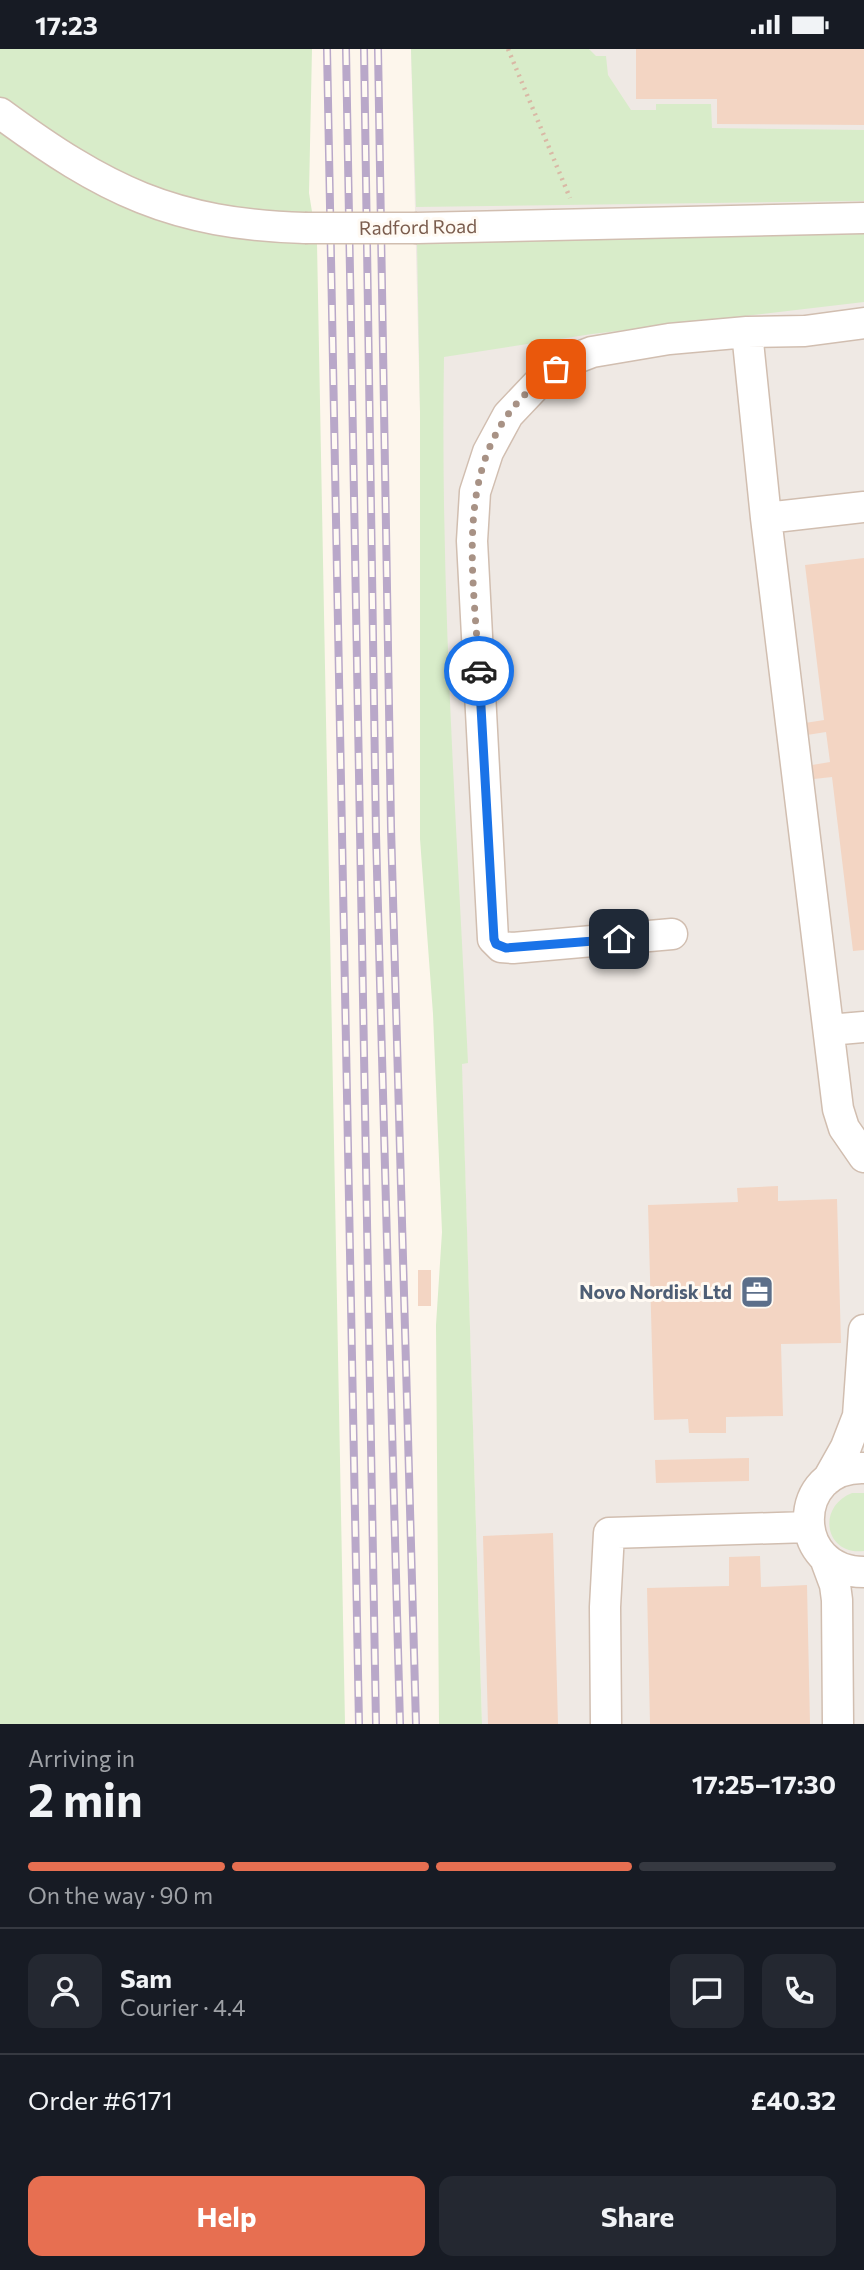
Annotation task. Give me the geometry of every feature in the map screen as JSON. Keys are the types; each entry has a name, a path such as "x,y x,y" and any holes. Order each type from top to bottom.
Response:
{"street":[{"name":"Radford Road","path":"0,113 79,168 145,201 215,220 263,226 417,228 864,218"},
{"path":"672,935 513,947 501,947 494,939 472,541 475,492 482,467 508,415 530,389 566,362 604,349 747,332 805,331 864,323"},
{"path":"747,332 766,518 838,1100 844,1128 864,1157"},
{"path":"766,518 864,507"},
{"path":"830,1030 864,1027"},
{"path":"838,1724 835,1585 825,1558 814,1544 808,1527 812,1499 828,1479 861,1422 864,1330"},
{"path":"828,1479 850,1468 864,1468"},
{"path":"606,1724 605,1607 609,1533 748,1531 808,1527"},
{"path":"825,1558 839,1567 864,1572"}],"path":[{"path":"508,49 581,225"}],"shaded area":[{"path":"411,49 864,49 864,1724 482,1724 462,1074 420,412"}],"green space":[{"path":"0,49 312,49 309,193 317,243 345,1724 0,1724"},
{"path":"411,49 589,49 596,56 606,56 608,75 631,110 656,110 656,104 711,104 712,128 864,130 864,201 416,207"},
{"path":"864,234 864,302 592,334 444,357 447,622 468,1063 462,1064 482,1724 439,1724 436,1325 442,1232 433,1014 420,839 420,412 417,241"},
{"path":"852,1493 864,1493 864,1551 851,1551 841,1546 830,1529 833,1509"}],"building":[{"path":"636,49 864,49 864,125 717,124 717,99 636,99"},
{"path":"864,558 864,950 853,951 832,777 814,779 812,765 830,762 826,732 807,735 805,723 824,720 805,565"},
{"path":"778,1186 778,1201 837,1199 841,1343 781,1344 783,1416 726,1417 726,1433 689,1433 688,1419 654,1420 648,1205 738,1202 737,1188"},
{"path":"418,1270 431,1270 431,1306 418,1306"},
{"path":"749,1458 749,1481 656,1483 655,1460"},
{"path":"553,1533 558,1724 488,1724 483,1536"},
{"path":"760,1556 761,1587 807,1585 810,1724 650,1724 647,1588 729,1586 729,1557"}],"railway":[{"path":"327,49 359,1724"},
{"path":"346,49 376,1724"},
{"path":"364,49 376,834 400,1724"},
{"path":"378,49 391,827 416,1724"}],"way so far":[{"path":"479,671 472,541 477,480 488,452 508,415 530,389 556,369"}],"place":[{"name":"Novo Nordisk Ltd","path":"757,1292"}],"route":[{"path":"479,671 492,931 496,944 506,948 619,939"}]}
